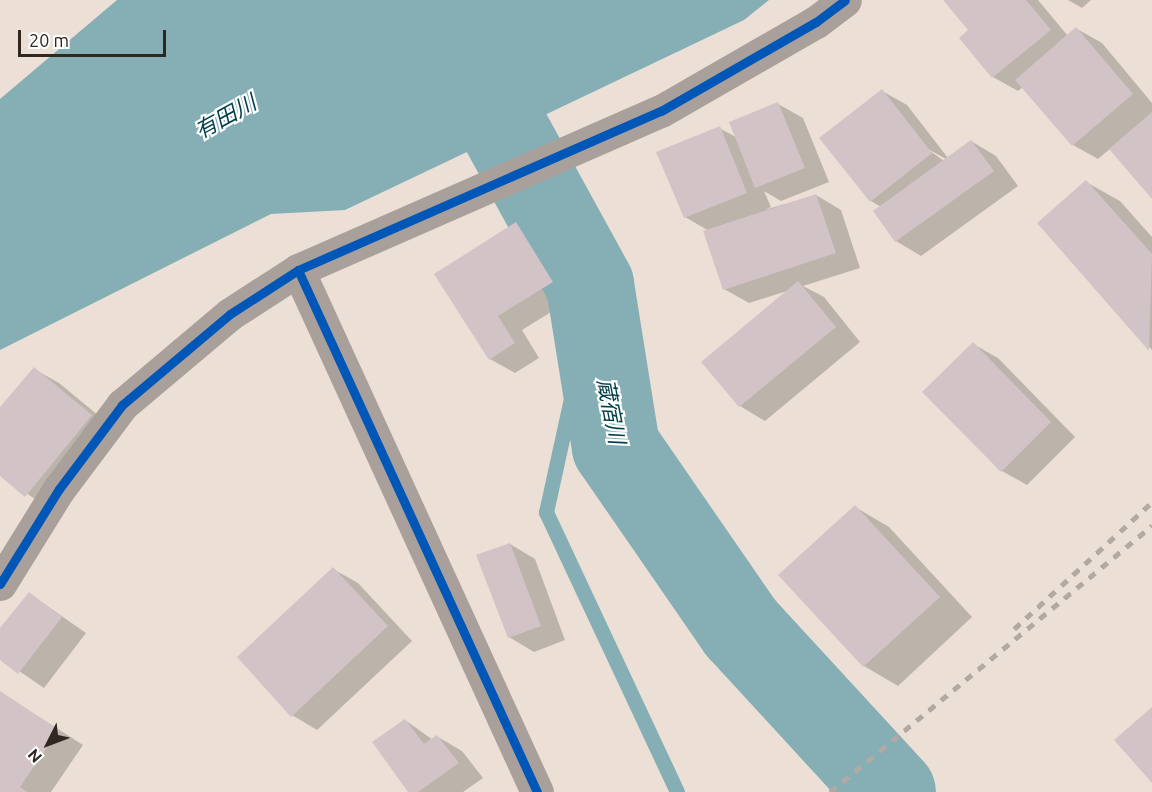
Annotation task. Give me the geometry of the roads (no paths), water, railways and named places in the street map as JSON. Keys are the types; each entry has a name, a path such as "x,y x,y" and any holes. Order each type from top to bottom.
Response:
{"street":[{"path":"0,584 59,489 122,405 230,314 298,270 661,111 816,22 845,0"},
{"path":"298,270 537,792"}],"water":[{"name":"有田川","path":"117,0 769,0 744,20 345,210 271,214 0,350 0,99"}],"waterway":[{"name":"蔵宿川","path":"457,0 500,121 590,285 616,447 741,628 892,792"},
{"path":"478,129 492,134 590,312 546,512 677,792"}],"railway":[{"path":"1014,629 1152,502"},
{"path":"830,792 1152,526"}]}
